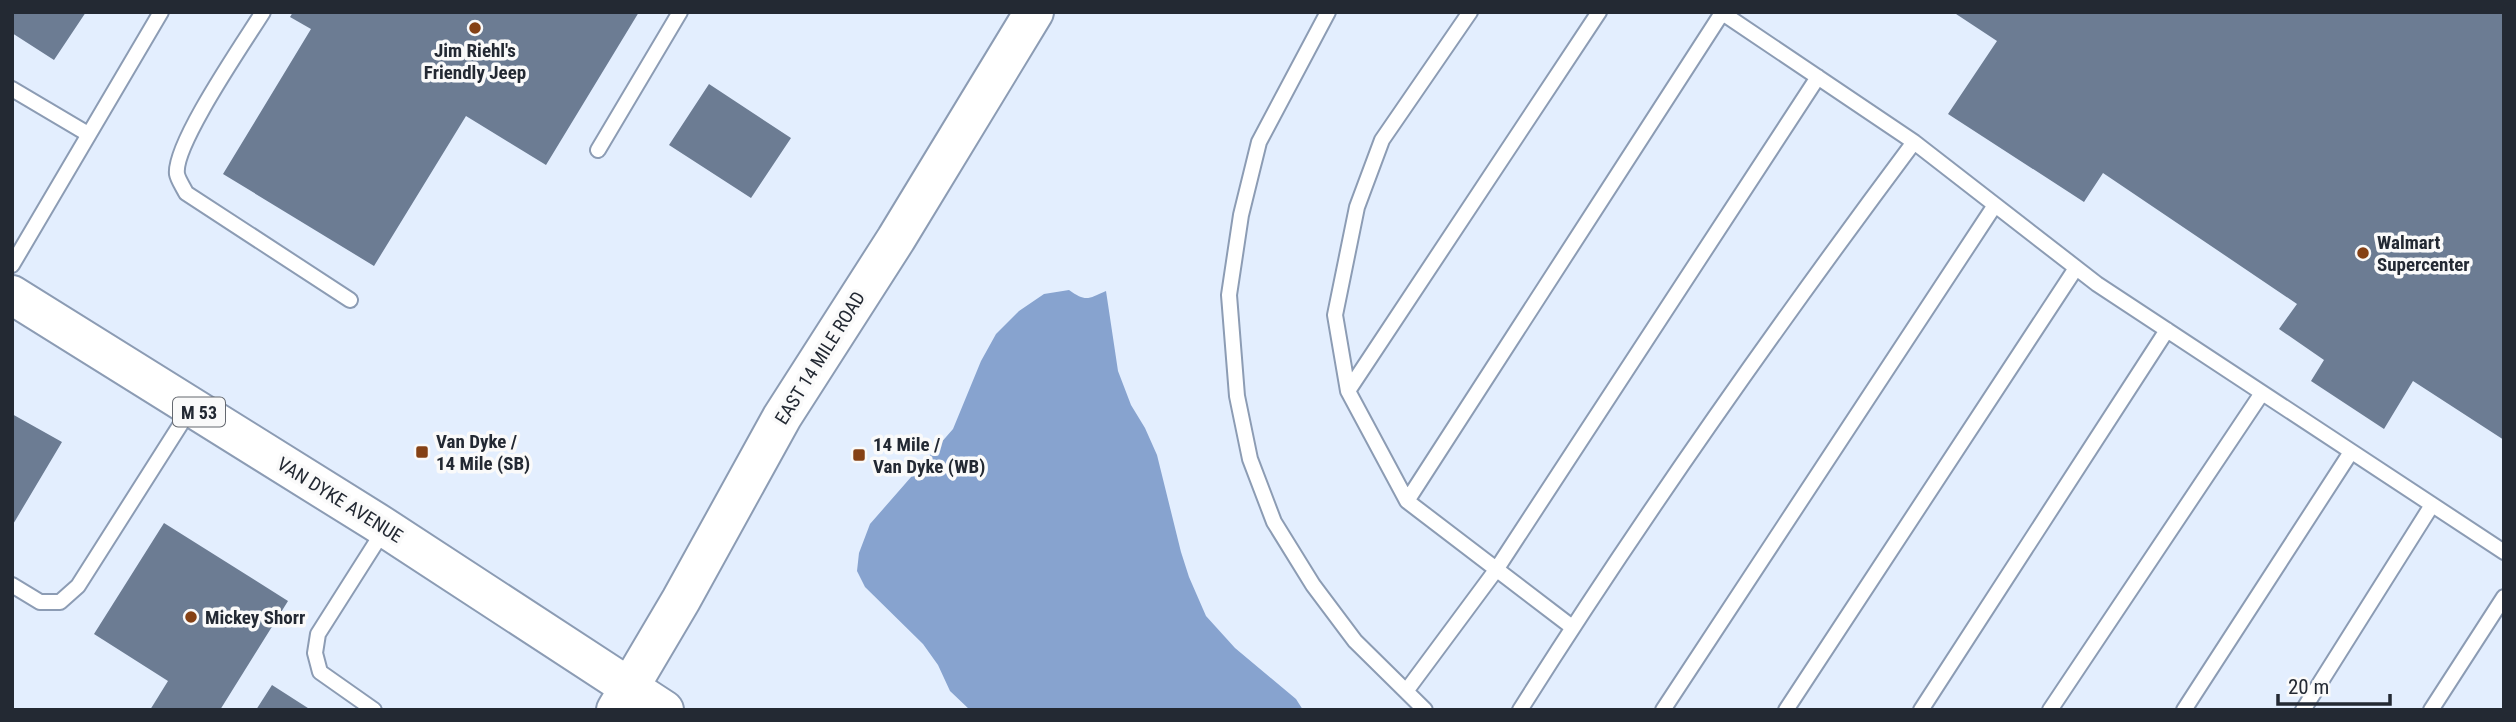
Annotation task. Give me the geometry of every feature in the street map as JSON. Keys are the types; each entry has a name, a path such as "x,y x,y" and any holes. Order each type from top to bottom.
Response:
{"main road":[{"name":"EAST 14 MILE ROAD","path":"622,698 681,600 782,417 896,239 1034,12"},
{"name":"VAN DYKE AVENUE","path":"12,295 385,528 622,698 664,710"}],"lane":[{"path":"12,265 161,12"},
{"path":"263,12 194,124 182,150 177,173 186,193 350,300"},
{"path":"598,150 680,12"},
{"path":"1328,12 1259,142 1241,215 1229,295 1237,396 1250,458 1274,522 1313,585 1355,641 1425,710"},
{"path":"1470,12 1382,140 1357,207 1335,315 1349,391 1407,501 1572,627"},
{"path":"1349,391 1599,12"},
{"path":"1407,501 1722,13 1914,142 2076,268 2504,552"},
{"path":"1407,690 1496,570 1818,77"},
{"path":"12,89 88,134"},
{"path":"1520,710 1572,627 1810,281 1914,142"},
{"path":"1663,710 1995,205"},
{"path":"1786,710 2076,268"},
{"path":"1921,710 2167,330"},
{"path":"2050,710 2262,393"},
{"path":"12,585 40,602 60,602 78,586 192,407"},
{"path":"2184,710 2351,452"},
{"path":"2303,710 2432,505"},
{"path":"374,710 320,673 315,653 318,634 385,528"},
{"path":"2431,710 2504,597"}],"water":[{"path":"1069,290 1087,298 1106,291 1118,371 1131,405 1157,455 1181,552 1206,616 1235,648 1296,699 1303,710 970,710 950,691 938,665 923,644 865,587 857,571 859,553 870,524 953,429 981,361 996,334 1019,311 1044,294"}],"building":[{"path":"12,12 86,12 54,60 12,33"},
{"path":"293,12 639,12 546,165 466,116 374,266 223,174 311,29 290,17"},
{"name":"Walmart Supercenter","path":"1953,12 2504,12 2504,440 2413,381 2384,429 2311,381 2324,360 2279,329 2297,304 2103,173 2084,202 1948,114 1997,41"},
{"path":"709,84 791,138 751,198 669,145"},
{"path":"12,414 62,442 12,526"},
{"name":"Mickey Shorr","path":"164,523 288,601 220,710 150,710 168,681 94,634"},
{"path":"272,685 311,710 256,710"}],"place":[{"name":"Jim Riehl's Friendly Jeep","path":"475,28"},
{"name":"Walmart Supercenter","path":"2363,253"},
{"name":"Van Dyke / 14 Mile (SB)","path":"422,452"},
{"name":"14 Mile / Van Dyke (WB)","path":"859,455"},
{"name":"Mickey Shorr","path":"191,617"}]}
